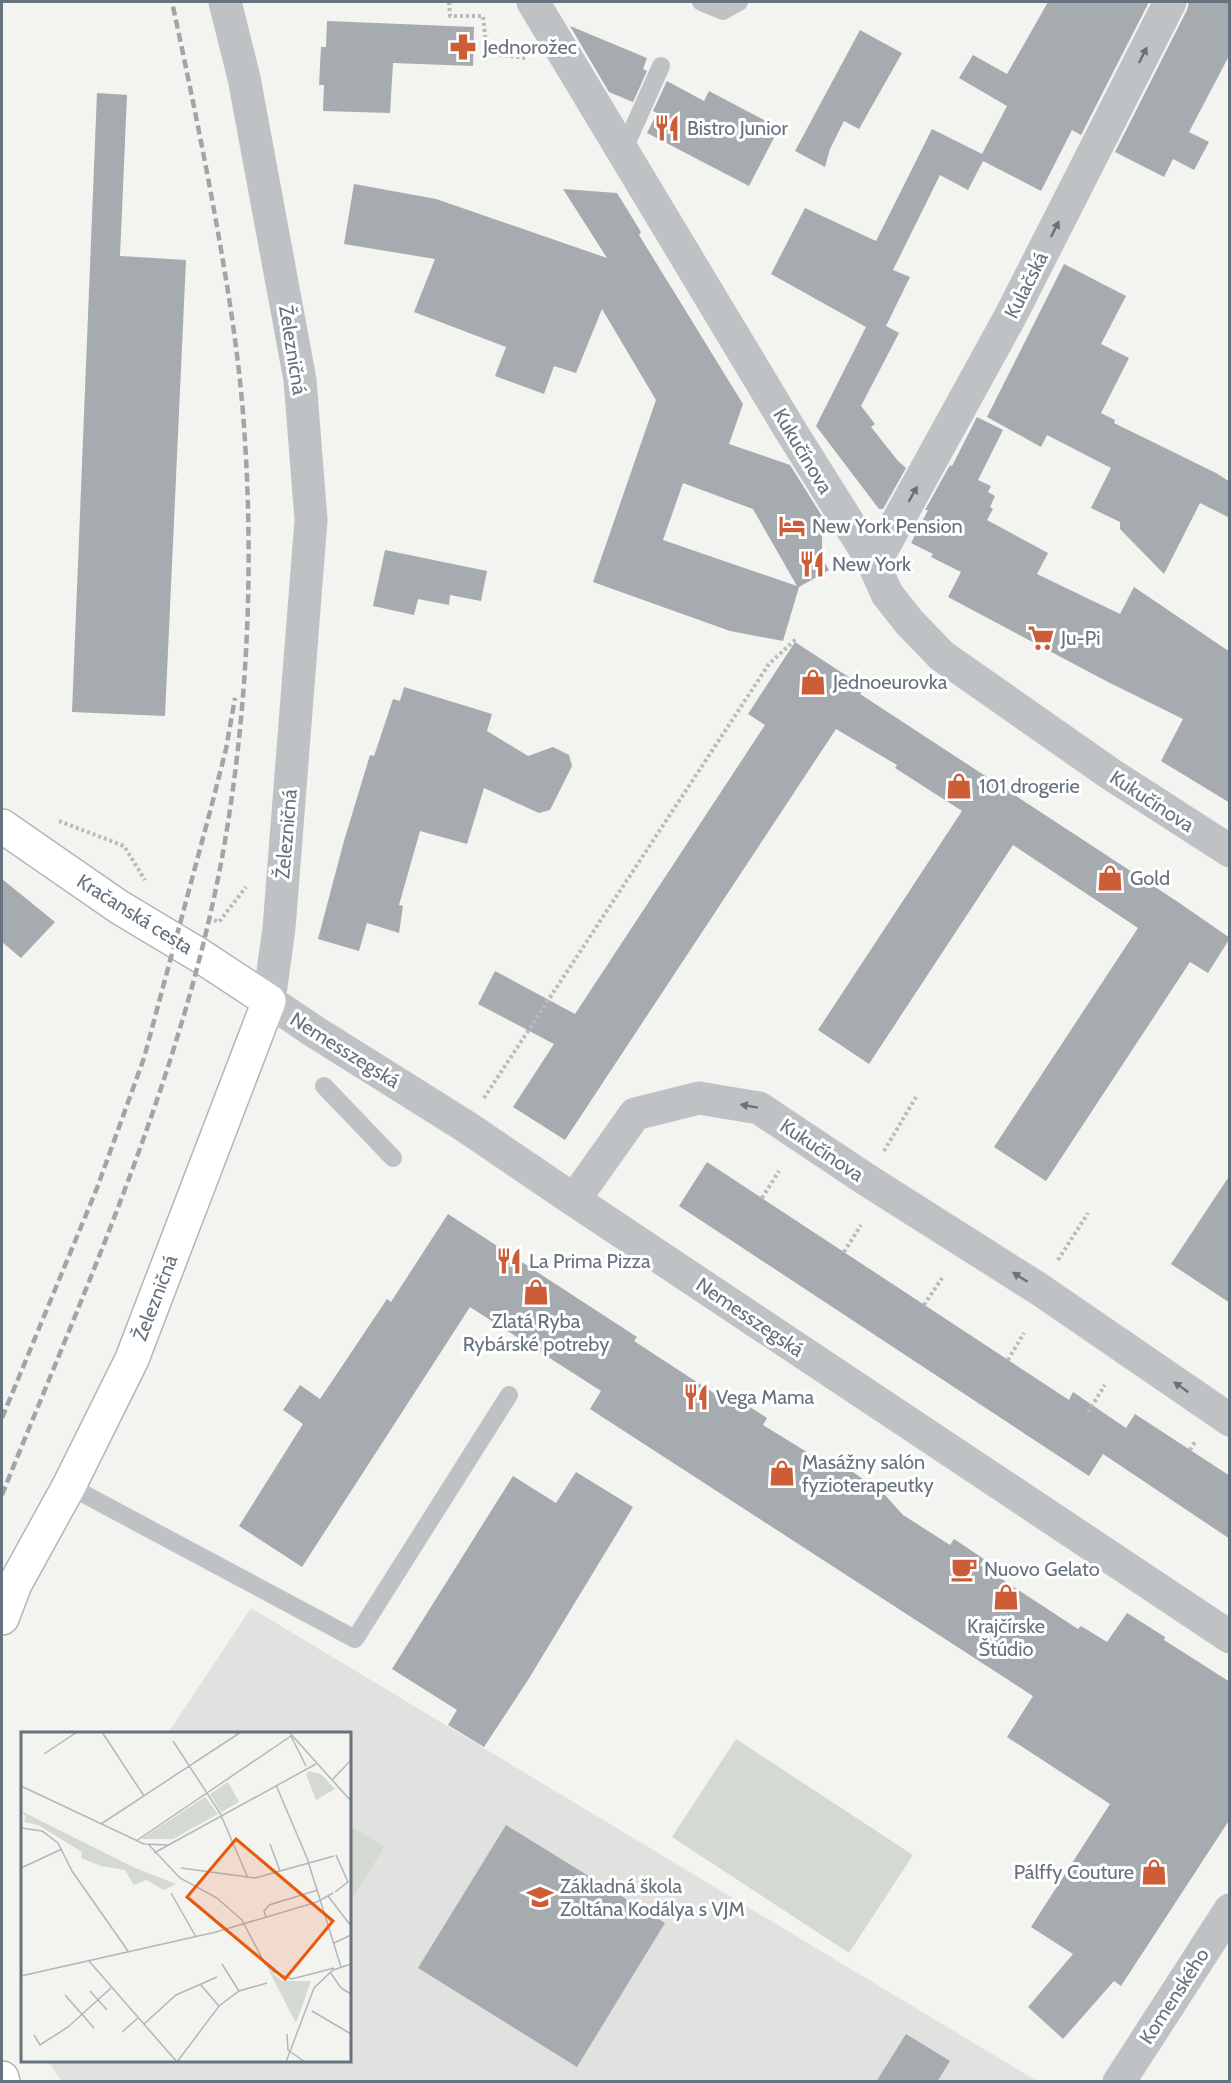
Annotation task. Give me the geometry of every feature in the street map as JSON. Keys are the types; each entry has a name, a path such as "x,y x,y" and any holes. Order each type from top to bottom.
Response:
{"street":[{"name":"Železničná","path":"2,1618 15,1584 69,1486 132,1359 269,1001 279,928 311,520 300,380 244,78 225,2"},
{"name":"Kukučínova","path":"533,2 789,428 873,562 887,594 910,623 942,656 1112,775 1230,851"},
{"name":"Kulačská","path":"873,562 1010,317 1170,2"},
{"name":"Kračanská cesta","path":"2,826 119,907 199,955 269,1001"},
{"name":"Nemesszegská","path":"269,1001 465,1126 1230,1637"},
{"name":"Kukučínova","path":"574,1200 635,1114 699,1098 759,1108 867,1180 1039,1289 1230,1420"},
{"name":"Komenského","path":"1119,2082 1230,1910"}],"lane":[{"path":"701,2 723,11 739,2"},
{"path":"623,151 661,66"},
{"path":"324,1086 393,1158"},
{"path":"69,1486 355,1639 509,1395"}],"path":[{"path":"449,2 450,15 483,16 488,52 546,61 565,54"},
{"path":"465,1126 769,664 797,638"},
{"path":"58,820 124,846 148,885"},
{"path":"208,918 219,922 247,885"},
{"path":"867,1180 916,1097"},
{"path":"762,1198 779,1171"},
{"path":"1039,1289 1089,1213"},
{"path":"844,1252 861,1225"},
{"path":"924,1305 942,1278"},
{"path":"1008,1360 1024,1333"},
{"path":"1088,1413 1104,1386"}],"shaded area":[{"name":"Základná škola Zoltána Kodálya s VJM","path":"251,1608 1037,2081 62,2082 49,2062 351,2062 351,1732 169,1732"},
{"path":"736,1739 913,1855 849,1953 672,1837"},
{"path":"351,1827 384,1847 351,1901"}],"building":[{"path":"1048,2 1149,2 1081,135 1072,130 1041,191 983,161 968,190 940,175 893,270 910,277 886,326 899,333 861,406 875,424 871,427 906,468 883,509 879,509 816,426 866,327 771,274 805,208 876,241 932,129 982,154 1007,106 959,78 973,55 1007,74"},
{"path":"1189,2 1230,2 1230,54 1189,132 1209,142 1194,170 1173,159 1164,177 1115,152"},
{"path":"327,21 474,27 473,66 393,63 390,113 323,111 324,85 319,85 321,47 326,47"},
{"path":"570,26 647,58 643,69 647,71 633,102 609,92"},
{"path":"860,30 902,53 859,129 844,121 830,149 825,167 795,151"},
{"path":"667,81 704,101 709,91 779,128 749,186 647,133 657,113 653,111"},
{"path":"97,93 127,95 120,256 186,260 165,716 72,712"},
{"path":"354,184 436,199 607,258 563,189 617,193 641,232 639,235 743,404 729,444 790,465 822,516 822,558 829,570 799,587 783,641 730,631 593,582 656,400 602,309 576,373 554,366 544,394 495,376 506,347 414,312 435,259 344,244","holes":["683,483 753,509 797,586 663,540"]},
{"path":"1064,264 1126,296 1101,344 1129,358 1101,413 1115,420 1114,423 1230,482 1230,518 1200,503 1164,574 1120,529 1120,522 1091,508 1111,468 1047,435 1041,447 987,417"},
{"path":"977,417 1003,430 978,480 991,486 988,492 995,496 990,507 993,509 987,520 1048,553 1037,574 1120,614 1134,587 1230,652 1230,803 1161,761 1183,719 948,597 961,572 931,557 933,554 911,543 928,510 925,510 950,465 952,466"},
{"path":"385,550 487,571 481,601 450,595 449,605 418,599 414,615 373,606"},
{"path":"795,642 864,687 860,694 1230,938 1208,973 1190,962 1046,1181 994,1147 1138,928 1013,845 869,1064 818,1030 962,811 895,768 897,765 836,729 565,1140 513,1107 554,1044 478,1004 495,971 575,1014 765,725 748,714"},
{"path":"404,687 492,714 487,731 528,756 553,747 569,755 572,766 550,810 539,813 484,788 467,844 420,831 399,905 403,906 399,933 367,923 359,951 318,939 370,755 374,756 393,699 400,701"},
{"path":"2,879 55,922 21,958 2,942"},
{"path":"707,1162 1069,1400 1073,1392 1126,1428 1135,1414 1230,1476 1230,1539 1103,1454 1089,1476 679,1206"},
{"path":"1230,1175 1230,1303 1171,1264"},
{"path":"448,1214 637,1337 634,1341 732,1405 736,1398 767,1418 763,1425 810,1454 853,1472 885,1495 903,1515 950,1545 954,1539 984,1559 980,1565 1078,1629 1081,1626 1107,1642 1127,1613 1165,1637 1164,1640 1230,1682 1230,1819 1121,1986 1114,1981 1063,2039 1028,2007 1073,1954 1031,1927 1110,1804 1007,1737 1033,1696 590,1409 601,1391 470,1307 302,1567 239,1526 303,1424 283,1410 300,1385 320,1399 387,1299 391,1302"},
{"path":"576,1472 633,1507 528,1680 484,1747 448,1725 457,1710 392,1669 513,1476 556,1503"},
{"path":"506,1825 665,1923 577,2067 418,1968"},
{"path":"906,2034 950,2061 937,2082 876,2082"}],"railway":[{"path":"2,1495 133,1168 188,1001 210,916 227,829 240,726 245,674 249,570 243,413 224,267 200,134 172,2"},
{"path":"2,1418 97,1188 144,1058 226,749 235,698"}],"place":[{"name":"Jednorožec","path":"463,47"},
{"name":"Bistro Junior","path":"667,128"},
{"name":"New York Pension","path":"792,526"},
{"name":"New York","path":"812,564"},
{"name":"Ju-Pi","path":"1041,638"},
{"name":"Jednoeurovka","path":"813,682"},
{"name":"101 drogerie","path":"959,786"},
{"name":"Gold","path":"1110,878"},
{"name":"La Prima Pizza","path":"509,1261"},
{"name":"Zlatá Ryba Rybárské potreby","path":"536,1292"},
{"name":"Vega Mama","path":"696,1397"},
{"name":"Masážny salón fyzioterapeutky","path":"782,1473"},
{"name":"Nuovo Gelato","path":"964,1569"},
{"name":"Krajčírske Štúdio","path":"1006,1597"},
{"name":"Pálffy Couture","path":"1154,1872"},
{"name":"Základná škola Zoltána Kodálya s VJM","path":"540,1897"}]}
